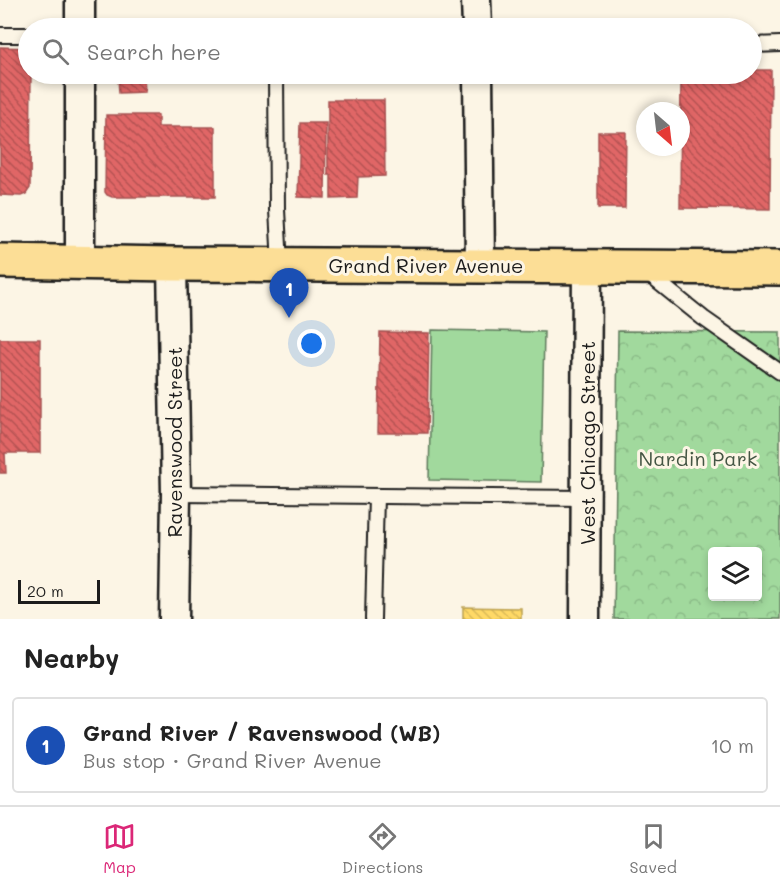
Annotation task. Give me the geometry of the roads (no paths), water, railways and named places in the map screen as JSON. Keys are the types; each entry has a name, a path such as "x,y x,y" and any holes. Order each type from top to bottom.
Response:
{"main road":[{"name":"Grand River Avenue","path":"0,261 780,267"}],"street":[{"path":"80,0 80,18"},
{"path":"476,0 477,18"},
{"path":"80,84 80,262"},
{"path":"478,84 480,265"},
{"name":"Ravenswood Street","path":"172,264 176,494 174,619"},
{"name":"West Chicago Street","path":"585,619 587,266"}],"lane":[{"path":"0,35 18,35"},
{"path":"762,45 780,45"},
{"path":"276,84 280,264"},
{"path":"640,267 703,318 780,372"},
{"path":"176,494 587,498"},
{"path":"373,619 376,496"}],"place":[{"name":"Grand River / Ravenswood (WB)","path":"289,318"}],"park label":[{"name":"Nardin Park","path":"698,458"}]}
